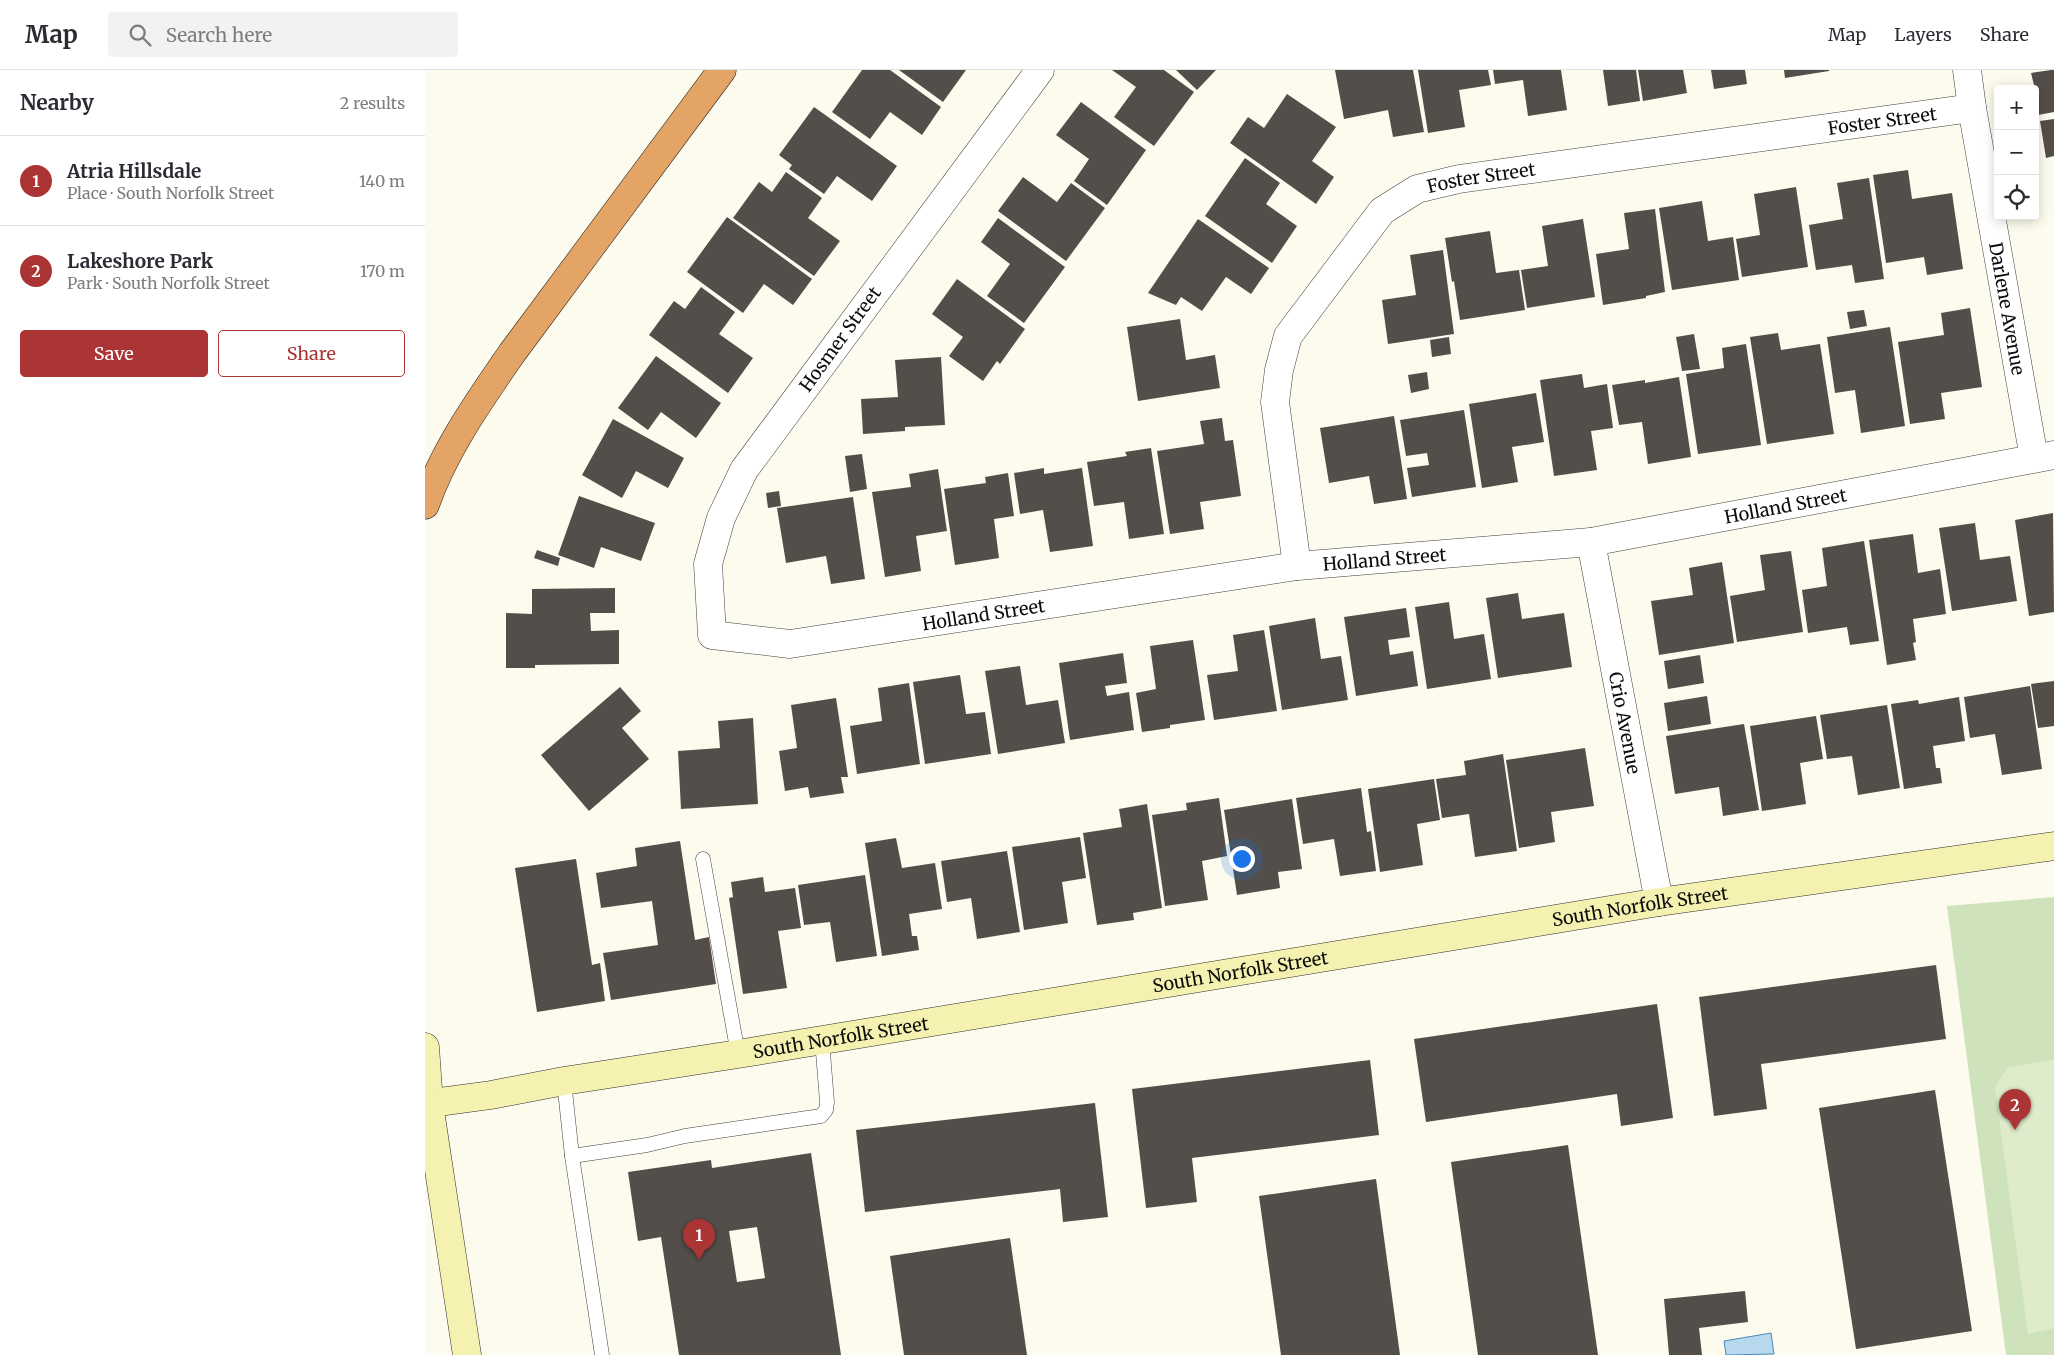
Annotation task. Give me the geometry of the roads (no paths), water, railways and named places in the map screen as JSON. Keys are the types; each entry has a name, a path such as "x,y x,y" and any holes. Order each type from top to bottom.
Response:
{"highway":[{"path":"425,505 455,440 483,396 518,345 722,70"}],"main road":[{"name":"South Norfolk Street","path":"426,1105 1659,902 2054,846"},
{"path":"425,1047 426,1105 467,1355"}],"street":[{"name":"Hosmer Street","path":"712,635 708,564 721,518 744,470 1039,70"},
{"name":"Darlene Avenue","path":"1967,70 1972,108 2044,456"},
{"name":"Foster Street","path":"1297,566 1275,402 1279,370 1288,336 1381,211 1417,189 1459,179 1972,108"},
{"name":"Holland Street","path":"712,635 790,644 1297,566 1591,542 2044,456"},
{"name":"Crio Avenue","path":"1591,542 1659,902"}],"lane":[{"path":"703,859 737,1054"},
{"path":"572,1156 647,1145 685,1136 821,1116 826,1110 827,1102 821,1040"},
{"path":"564,1081 572,1156 602,1355"}],"water":[{"path":"1771,1333 1774,1354 1726,1355 1724,1341"}],"place":[{"name":"Lakeshore Park","path":"2015,1130"},
{"name":"Atria Hillsdale","path":"699,1260"}]}
